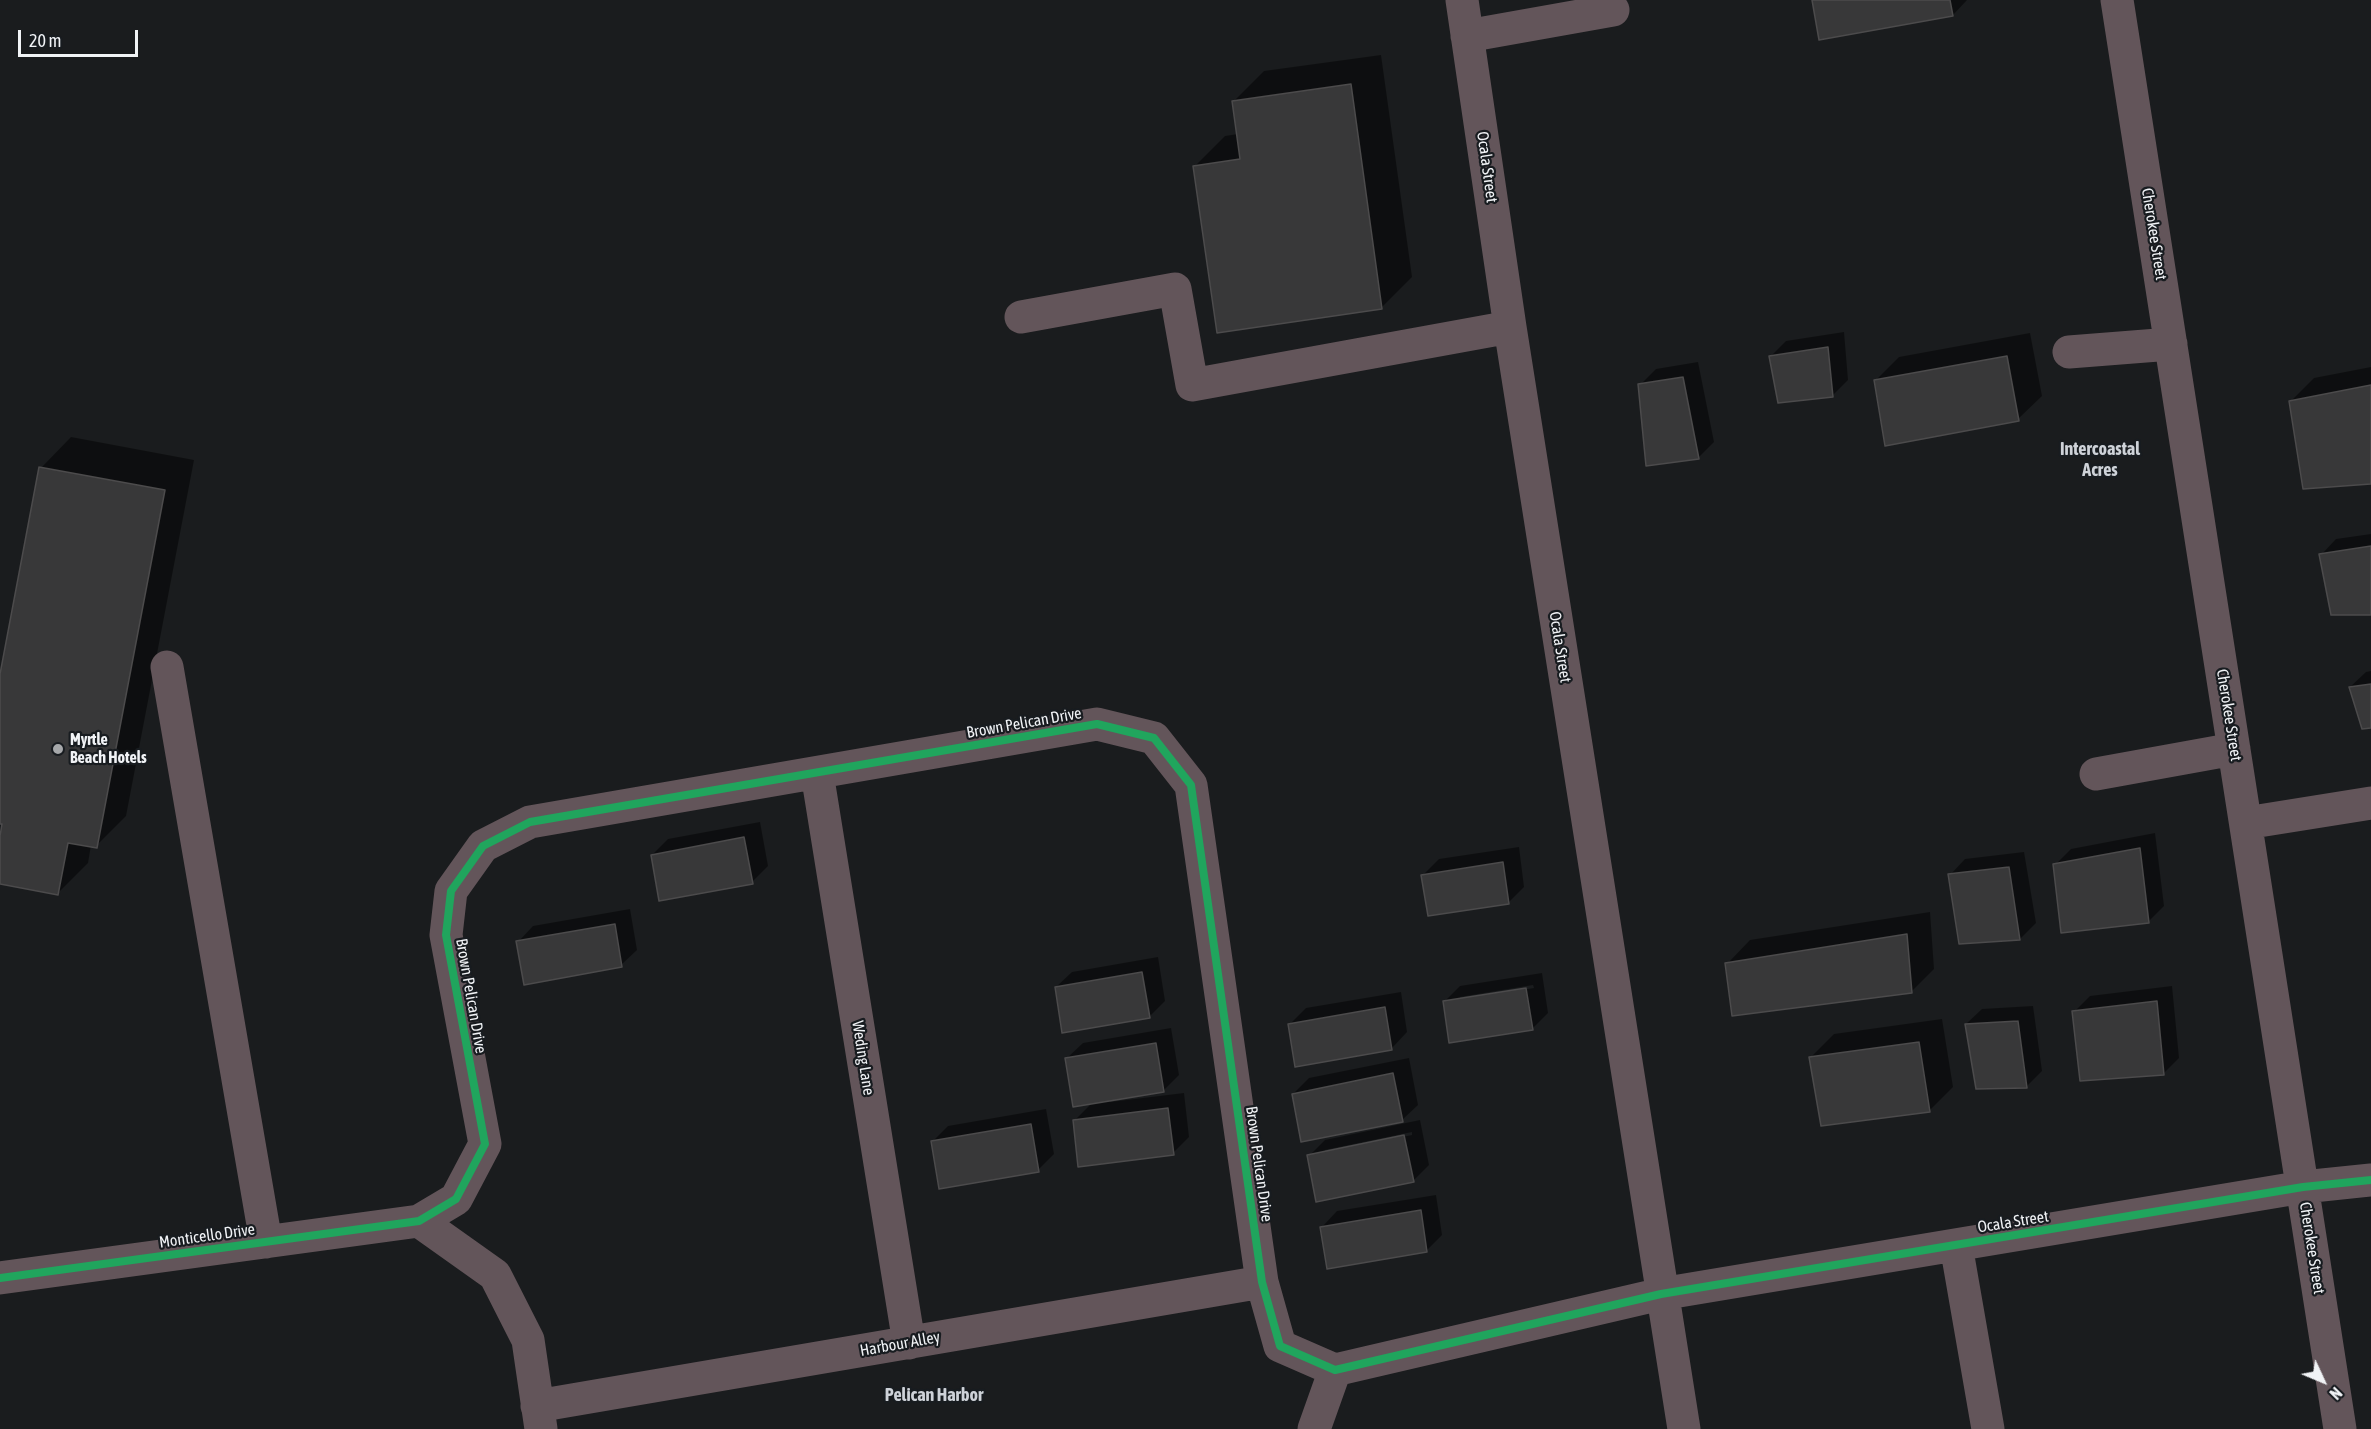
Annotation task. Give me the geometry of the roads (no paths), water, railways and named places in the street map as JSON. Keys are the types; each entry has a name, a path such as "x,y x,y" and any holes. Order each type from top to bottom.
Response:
{"street":[{"name":"Ocala Street","path":"1462,0 1510,327 1684,1429"},
{"name":"Cherokee Street","path":"2118,0 2340,1429"},
{"path":"1467,36 1613,10"},
{"path":"1022,317 1175,289 1191,385 1510,327"},
{"path":"2069,352 2171,344"},
{"path":"167,667 266,1242"},
{"name":"Brown Pelican Drive","path":"418,1221 456,1199 485,1144 446,935 451,891 483,846 530,822 1097,724 1154,738 1191,785 1262,1282 1280,1346 1335,1370"},
{"path":"2096,774 2234,749"},
{"name":"Weding Lane","path":"817,773 909,1342"},
{"path":"2246,824 2371,803"},
{"name":"Ocala Street","path":"1661,1294 2303,1187 2371,1180"},
{"path":"418,1221 495,1275 528,1340 539,1418"},
{"name":"Monticello Drive","path":"0,1278 418,1221"},
{"path":"1956,1245 1988,1429"},
{"name":"Harbour Alley","path":"539,1418 909,1342 1262,1282"},
{"path":"1314,1429 1335,1370 1661,1294"}],"place":[{"name":"Myrtle Beach Hotels","path":"58,749"}],"district":[{"name":"Intercoastal Acres","path":"2100,459"},
{"name":"Pelican Harbor","path":"934,1395"}]}
